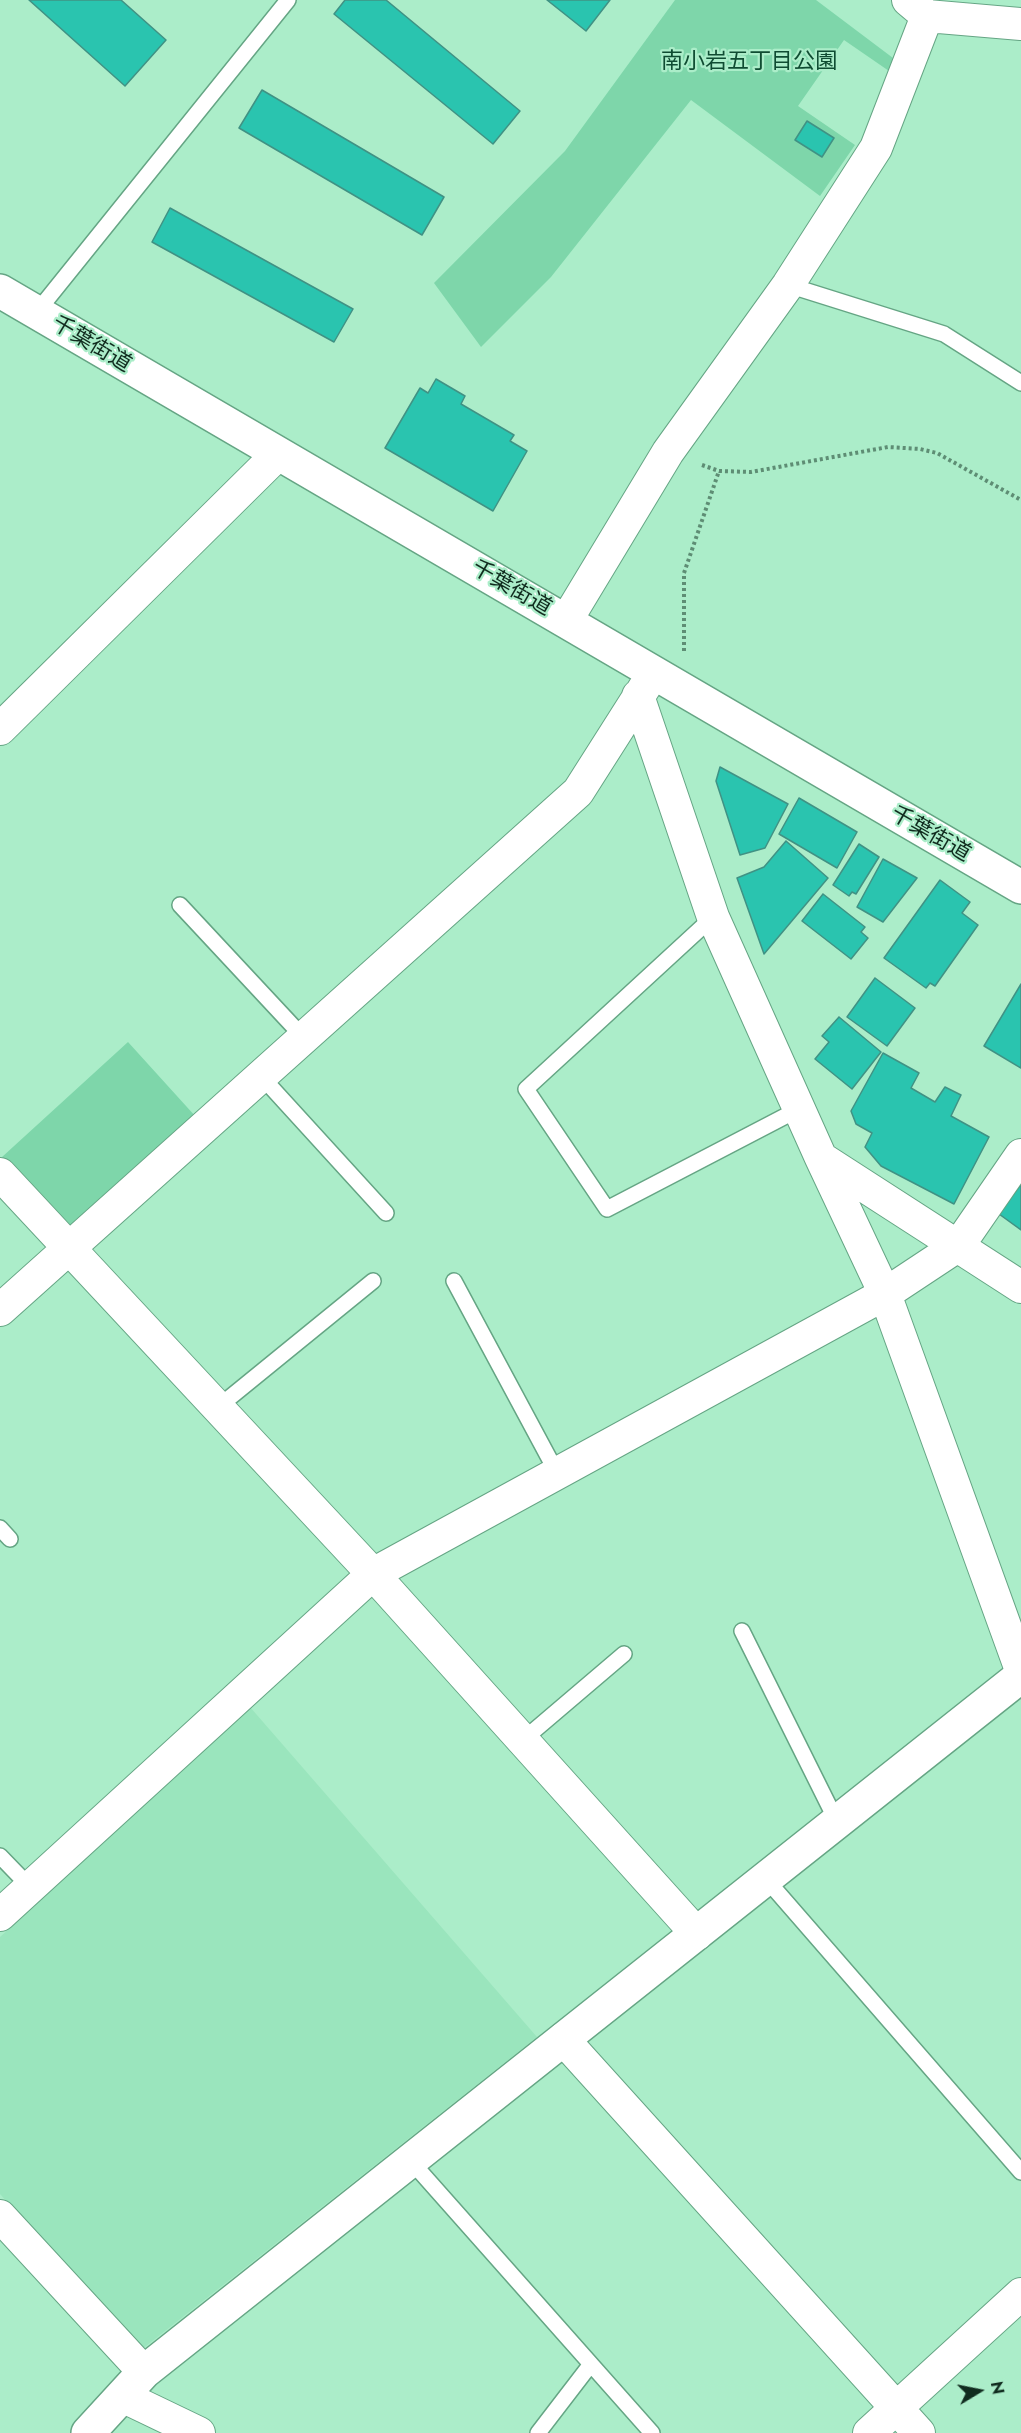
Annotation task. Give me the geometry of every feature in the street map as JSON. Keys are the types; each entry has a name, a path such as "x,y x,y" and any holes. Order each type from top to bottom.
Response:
{"main road":[{"name":"千葉街道","path":"0,291 277,455 566,621 645,685 1021,887"},
{"path":"114,2410 410,2160 1021,1676"}],"street":[{"path":"566,621 668,453 788,285 876,148 917,8 1021,24"},
{"path":"0,729 277,455"},
{"path":"645,685 713,917 885,1294 1021,1670"},
{"path":"0,1310 578,792 645,685"},
{"path":"0,1915 373,1574 885,1294 960,1245 1021,1155"},
{"path":"821,1158 960,1245 1021,1287"},
{"path":"0,1174 373,1574 697,1934"},
{"path":"563,2039 919,2433"},
{"path":"0,2216 114,2410 199,2433"},
{"path":"869,2433 1021,2294"}],"lane":[{"path":"36,313 288,0"},
{"path":"788,285 944,334 1021,383"},
{"path":"180,905 304,1038"},
{"path":"713,917 526,1089 607,1209 799,1109"},
{"path":"261,1076 386,1213"},
{"path":"217,1408 373,1281"},
{"path":"454,1281 557,1473"},
{"path":"742,1631 837,1822"},
{"path":"522,1740 624,1654"},
{"path":"0,1856 30,1887"},
{"path":"766,1879 1021,2172"},
{"path":"410,2160 652,2433"},
{"path":"538,2433 591,2364"}],"path":[{"path":"668,453 719,471 751,472 888,447 920,449 937,453 1021,500"},
{"path":"684,653 684,573 719,471"}],"shaded area":[{"path":"250,1707 537,2037 141,2350 0,2194 0,1937"}],"green space":[{"name":"南小岩五丁目公園","path":"675,0 816,0 893,58 889,71 844,40 798,106 855,145 820,196 691,100 551,277 481,347 434,283 565,151"},
{"path":"128,1042 196,1117 70,1232 2,1157"}],"building":[{"path":"29,0 121,0 166,40 125,86"},
{"path":"345,0 386,0 520,111 493,144 334,14"},
{"path":"547,0 610,0 586,31"},
{"path":"262,90 444,197 422,235 239,128"},
{"path":"807,121 834,138 822,157 795,140"},
{"path":"170,208 353,309 334,342 152,242"},
{"path":"436,379 465,396 461,404 514,435 510,441 527,451 493,511 385,448 420,388 428,393"},
{"path":"720,767 788,804 765,848 740,855 716,781"},
{"path":"799,798 857,832 837,868 779,834"},
{"path":"786,841 828,878 764,954 737,878 764,867"},
{"path":"859,844 879,857 856,894 852,892 849,896 833,885"},
{"path":"883,859 917,878 883,922 857,907"},
{"path":"940,880 970,902 962,913 978,925 935,986 930,983 926,988 884,958"},
{"path":"823,894 865,927 861,932 868,938 851,959 802,921"},
{"path":"875,978 915,1008 887,1046 847,1017"},
{"path":"1021,984 1021,1068 984,1046"},
{"path":"839,1017 881,1052 852,1089 815,1059 829,1042 822,1036"},
{"path":"883,1053 919,1073 911,1088 935,1102 945,1087 961,1095 951,1116 989,1137 954,1204 881,1166 865,1147 872,1133 856,1124 851,1111"},
{"path":"1021,1184 1021,1230 999,1214"}]}
